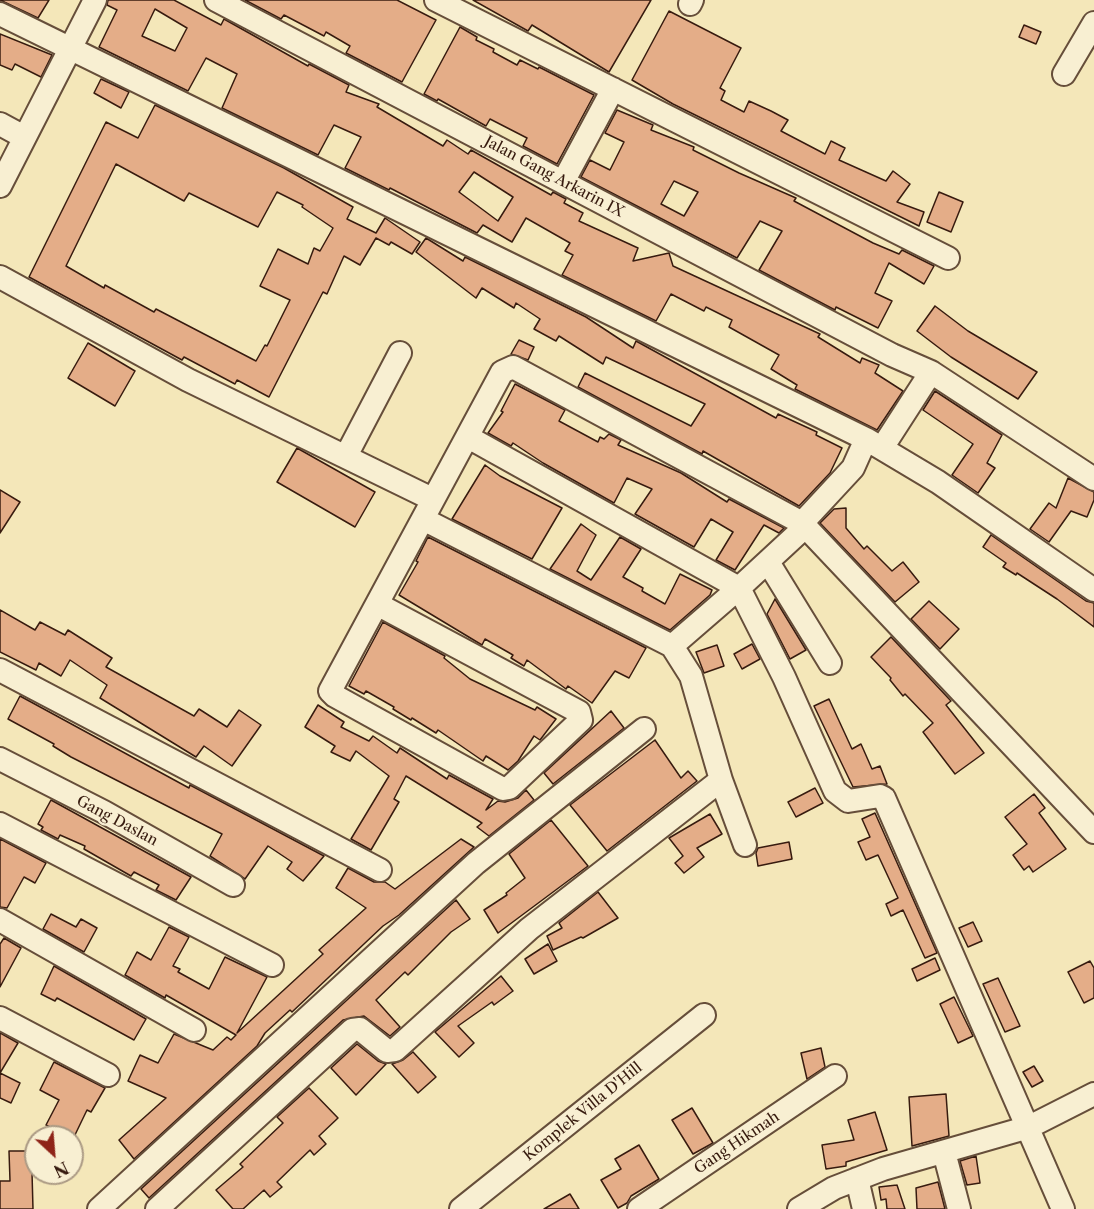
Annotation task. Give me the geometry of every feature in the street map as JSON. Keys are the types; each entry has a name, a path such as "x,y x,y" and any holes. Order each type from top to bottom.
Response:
{"street":[{"path":"0,186 95,0"},
{"name":"Jalan Gang Arkarin IX","path":"216,0 892,355 931,372 1094,479"},
{"path":"436,0 948,258"},
{"path":"0,14 70,51 874,444 938,482 1094,590"},
{"path":"1064,74 1090,37"},
{"path":"563,182 613,90"},
{"path":"0,124 24,137"},
{"path":"0,277 188,380 346,456 428,509 672,646 691,676 721,780 745,845"},
{"path":"346,456 400,353"},
{"path":"377,604 579,712 582,720 508,788 503,789 334,696 330,688 502,372 513,367 804,524 1094,832"},
{"path":"672,646 768,562 804,524 854,468 931,372"},
{"path":"468,438 739,588 784,677 835,791 848,801 879,796 884,798 1063,1209"},
{"path":"768,562 830,663"},
{"path":"0,670 380,870"},
{"path":"99,1209 476,863 644,729"},
{"name":"Gang Daslan","path":"0,759 104,812 233,885"},
{"path":"157,1209 352,1030 360,1029 387,1051 395,1050 529,929 721,780"},
{"path":"0,824 272,965"},
{"path":"0,920 194,1030"},
{"name":"Komplek Villa D'Hill","path":"461,1209 704,1015"},
{"path":"0,1018 108,1076"},
{"name":"Gang Hikmah","path":"639,1209 835,1076"},
{"path":"800,1209 857,1179 883,1169 1029,1127 1094,1094"},
{"path":"944,1152 959,1209"},
{"path":"857,1179 864,1209"}],"building":[{"path":"0,0 49,0 38,18"},
{"path":"108,0 174,0 221,25 224,19 308,66 309,64 349,85 346,92 379,104 377,107 443,146 447,140 468,154 471,150 551,195 553,192 566,199 564,203 583,213 579,221 638,248 633,261 669,253 673,266 820,334 818,337 860,363 862,358 879,365 875,373 903,391 877,430 795,389 797,385 771,369 779,355 729,327 732,320 706,307 704,311 671,294 656,321 562,275 573,255 565,251 570,243 526,218 512,242 483,225 477,233 390,188 389,190 345,168 361,137 334,125 318,155 222,108 237,74 206,58 188,91 99,47 117,10 107,5","holes":["155,9 187,28 175,51 142,36","474,172 513,197 498,221 459,192"]},
{"path":"245,0 397,0 436,20 402,82 346,53 350,46 326,32 324,36 284,15 281,19"},
{"path":"473,0 651,0 609,72 532,25 528,31"},
{"path":"669,11 741,48 720,88 725,91 721,100 744,112 749,101 771,111 788,120 781,131 825,154 831,141 845,148 839,160 886,181 893,171 910,184 897,202 924,212 919,226 673,104 632,80"},
{"path":"1024,25 1041,32 1036,44 1019,37"},
{"path":"460,27 477,37 476,40 494,49 493,52 517,65 520,60 538,69 539,67 594,95 557,164 523,146 527,138 490,119 486,126 438,99 437,101 424,94"},
{"path":"0,34 52,55 41,77 15,64 12,70 0,65"},
{"path":"101,79 129,92 121,108 94,93"},
{"path":"155,105 284,168 353,207 347,219 376,233 385,218 420,242 412,254 391,242 389,245 376,238 360,265 344,256 327,294 323,292 269,397 237,380 235,384 184,357 182,360 29,277 106,122 138,138","holes":["116,164 184,201 189,193 258,227 277,192 303,205 302,207 333,228 320,251 314,248 308,264 278,249 260,286 290,300 267,346 265,345 256,361 156,309 154,312 105,285 104,288 66,266"]},
{"path":"617,110 653,125 651,130 694,147 693,150 739,173 796,198 794,201 873,243 899,254 902,250 934,266 924,284 889,263 875,293 892,301 878,328 836,307 835,310 759,270 782,231 760,221 737,258 581,177 590,160 610,170 624,142 605,133","holes":["674,181 698,192 684,216 661,204"]},
{"path":"939,192 963,202 951,232 927,222"},
{"path":"426,238 463,261 465,257 586,317 633,348 636,341 776,418 778,414 817,432 816,435 842,448 830,473 799,506 703,451 702,454 578,387 585,373 691,426 705,404 606,357 603,364 559,336 556,341 534,329 540,319 516,303 514,308 482,288 476,298 416,252"},
{"path":"935,306 968,331 1037,372 1018,399 951,357 917,331"},
{"path":"519,340 534,347 528,360 511,354"},
{"path":"88,343 135,371 115,406 68,378"},
{"path":"515,384 565,410 559,421 598,442 600,437 604,439 609,434 621,440 618,445 681,473 727,502 729,499 784,528 779,533 764,525 735,570 716,560 733,532 711,519 694,547 635,514 652,489 627,478 614,503 543,463 513,443 511,446 488,433 503,412 501,411"},
{"path":"935,391 1002,435 987,463 995,468 978,493 952,475 973,444 923,410"},
{"path":"297,448 375,492 355,527 277,482"},
{"path":"485,465 500,476 562,508 532,559 452,519"},
{"path":"1068,478 1094,492 1094,500 1087,517 1071,511 1049,542 1030,529 1049,503 1056,508"},
{"path":"0,490 20,502 0,533"},
{"path":"846,508 846,528 864,549 867,546 892,571 903,562 919,582 895,602 820,523 834,509"},
{"path":"581,524 596,535 577,571 591,580 620,537 641,549 623,577 643,588 642,591 665,604 680,574 712,590 710,595 670,630 550,569"},
{"path":"991,535 1086,601 1094,603 1094,627 1057,599 1017,573 1016,575 1003,567 1006,563 983,547"},
{"path":"428,537 646,648 629,678 615,671 592,703 568,686 566,689 527,660 524,666 511,658 513,655 485,639 482,645 399,595 418,562 416,561"},
{"path":"775,599 806,650 790,659 767,614"},
{"path":"929,601 959,629 940,649 911,619"},
{"path":"0,610 35,630 40,622 65,635 68,630 112,658 106,667 194,716 199,709 227,727 239,710 261,725 232,766 204,746 196,757 100,698 107,685 70,660 61,676 39,663 36,670 0,652"},
{"path":"383,622 445,656 444,658 470,679 535,710 537,707 556,719 540,740 534,736 518,761 508,770 486,756 483,761 438,730 436,733 366,691 364,694 349,686"},
{"path":"891,637 951,701 946,705 984,753 955,774 923,732 933,723 905,694 903,696 890,680 891,678 871,657"},
{"path":"752,644 760,659 742,669 734,654"},
{"path":"717,645 724,666 704,673 696,652"},
{"path":"20,696 189,788 190,785 324,856 303,881 287,869 292,862 268,846 245,879 210,856 222,834 71,757 53,746 54,744 8,719"},
{"path":"829,699 852,749 861,744 872,769 880,766 887,784 853,787 814,706"},
{"path":"318,705 344,722 341,727 369,741 373,736 397,753 400,748 447,779 449,775 493,799 486,810 498,801 505,802 518,798 526,790 534,800 489,836 477,827 482,823 406,776 394,799 399,802 371,850 351,839 389,776 356,751 350,761 331,752 335,746 305,727"},
{"path":"611,711 624,728 553,784 544,773"},
{"path":"655,740 681,778 688,771 697,781 607,851 570,805"},
{"path":"815,788 823,803 796,817 788,802"},
{"path":"1034,794 1045,808 1039,813 1066,849 1033,872 1029,866 1024,870 1013,855 1027,844 1005,817"},
{"path":"51,800 191,877 176,900 156,890 159,885 134,872 131,876 84,849 85,846 60,835 58,839 41,830 43,827 38,824"},
{"path":"875,813 937,953 925,958 903,910 891,916 886,904 898,898 878,855 866,860 858,842 870,837 862,819"},
{"path":"710,814 722,834 697,848 704,857 684,873 675,863 683,856 669,838"},
{"path":"551,820 588,866 498,933 484,910 507,895 506,893 525,878 509,854"},
{"path":"0,839 46,863 35,883 24,877 7,908 0,907"},
{"path":"461,839 474,847 399,915 383,926 292,1012 290,1010 265,1033 257,1046 134,1159 119,1140 166,1098 128,1081 140,1055 158,1063 174,1034 213,1050 227,1037 231,1040 236,1035 166,995 165,998 125,975 137,952 151,960 169,927 189,937 173,966 180,969 178,972 209,989 225,957 267,977 237,1033 323,954 319,950 366,908 336,888 348,868 374,882 385,882 395,889"},
{"path":"789,842 792,859 758,866 756,853 758,848"},
{"path":"598,892 618,918 583,938 553,950 547,936 562,928 559,923"},
{"path":"456,900 470,919 451,932 408,975 405,972 376,1000 400,1027 390,1036 364,1016 343,1020 149,1198 141,1189"},
{"path":"51,914 76,927 81,919 97,928 84,952 43,929"},
{"path":"973,922 982,941 968,947 959,928"},
{"path":"4,938 21,948 0,987 0,944"},
{"path":"548,944 557,961 534,974 525,959"},
{"path":"935,958 940,970 917,981 912,969"},
{"path":"1090,961 1094,968 1094,998 1084,1003 1068,972"},
{"path":"54,966 146,1019 134,1040 57,998 55,1001 41,994"},
{"path":"501,976 513,991 494,1005 492,1002 458,1026 474,1043 459,1057 435,1032"},
{"path":"998,978 1020,1026 1005,1032 983,984"},
{"path":"954,997 973,1036 958,1043 940,1004"},
{"path":"0,1033 18,1043 0,1073"},
{"path":"357,1044 378,1061 386,1064 356,1095 331,1068"},
{"path":"821,1048 825,1067 807,1079 801,1053"},
{"path":"413,1052 436,1077 418,1093 392,1064 403,1060"},
{"path":"54,1062 105,1088 91,1112 87,1110 80,1125 46,1125 59,1100 40,1090"},
{"path":"1034,1066 1043,1081 1032,1087 1023,1072"},
{"path":"0,1073 20,1083 11,1103 0,1098"},
{"path":"309,1088 338,1118 319,1136 326,1144 314,1155 310,1150 277,1182 282,1187 270,1197 264,1190 243,1209 233,1209 216,1190 243,1167 240,1164 283,1123 277,1117"},
{"path":"946,1094 949,1136 912,1146 909,1097"},
{"path":"692,1108 713,1143 693,1154 672,1120"},
{"path":"875,1112 887,1150 846,1162 846,1166 826,1169 822,1145 854,1140 848,1120"},
{"path":"639,1145 659,1179 631,1196 627,1203 618,1208 601,1180 621,1169 615,1159"},
{"path":"9,1151 24,1151 24,1185 32,1185 33,1209 0,1209 0,1181 10,1181"},
{"path":"976,1156 980,1183 967,1185 960,1161"},
{"path":"938,1182 945,1209 917,1209 916,1188"},
{"path":"897,1185 905,1209 887,1209 886,1199 881,1200 879,1187"},
{"path":"570,1194 579,1209 544,1209"}]}
